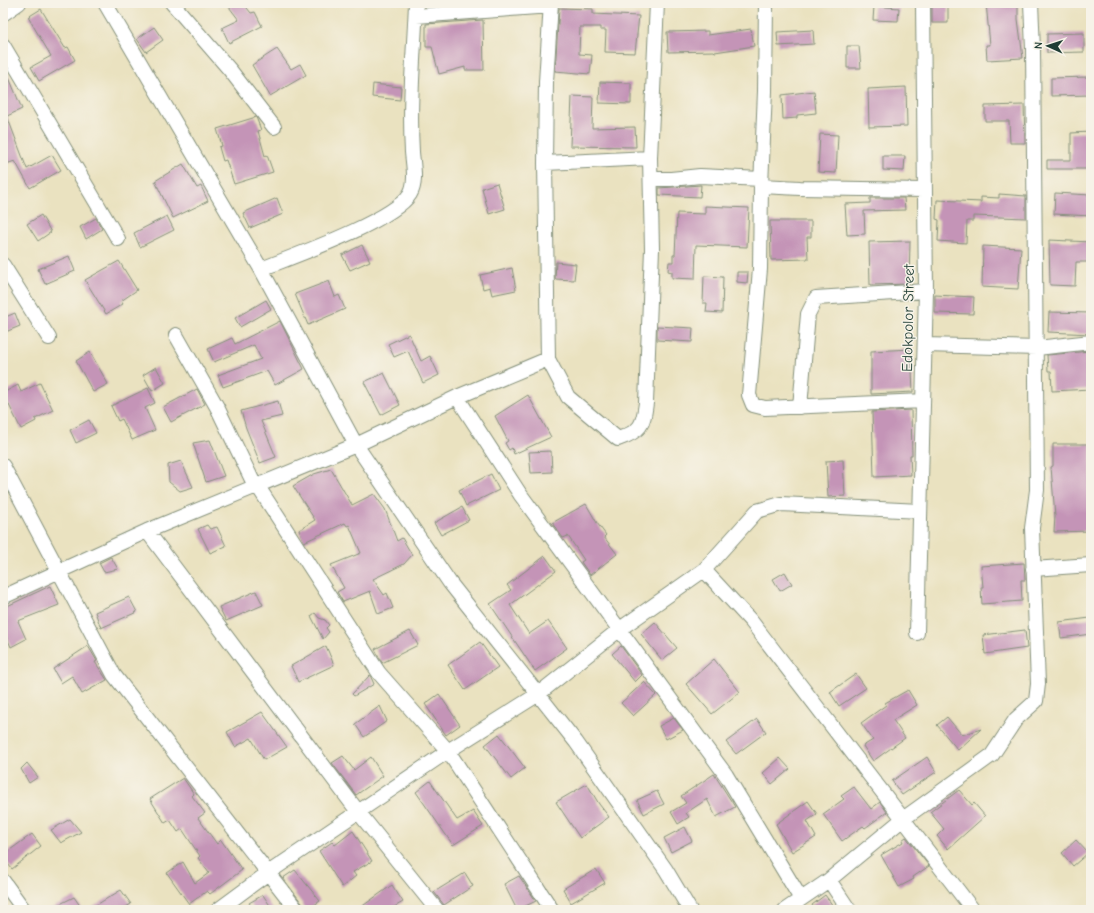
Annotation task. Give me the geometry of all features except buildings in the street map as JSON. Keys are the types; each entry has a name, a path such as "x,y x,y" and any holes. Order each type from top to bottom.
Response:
{"street":[{"path":"3,14 19,3"},
{"path":"105,3 262,269 356,445 450,583 537,695 576,742 666,870 690,910"},
{"path":"172,3 230,70 274,127"},
{"path":"262,269 336,239 392,211 410,194 414,176 410,128 416,9 551,4 546,82 544,163 548,359 568,397 618,438 634,433 644,420 646,402 652,249 650,158 657,3"},
{"path":"766,3 760,269 749,395 753,405 765,408 924,401"},
{"name":"Edokpolor Street","path":"917,633 926,291 923,3"},
{"path":"785,910 829,880 903,819 992,755 1016,719 1036,701 1038,684 1032,528 1037,490 1037,348 1033,50 1030,3"},
{"path":"3,45 118,239"},
{"path":"544,163 650,158"},
{"path":"651,179 700,176 761,182 800,188 924,190"},
{"path":"3,265 49,338"},
{"path":"800,407 808,314 816,298 926,291"},
{"path":"176,335 217,407 256,485 379,673 448,751 552,910"},
{"path":"925,345 1037,348 1091,342"},
{"path":"3,597 147,530 356,445 457,397 548,359"},
{"path":"457,397 520,494 726,774 801,899"},
{"path":"3,466 114,675 297,910"},
{"path":"218,910 268,873 359,813 448,751 537,695 620,629 704,570 757,511 781,504 920,511"},
{"path":"147,530 359,813 437,910"},
{"path":"1034,569 1091,565"},
{"path":"704,570 751,622 973,910"},
{"path":"829,880 849,910"},
{"path":"3,881 24,910"}]}
